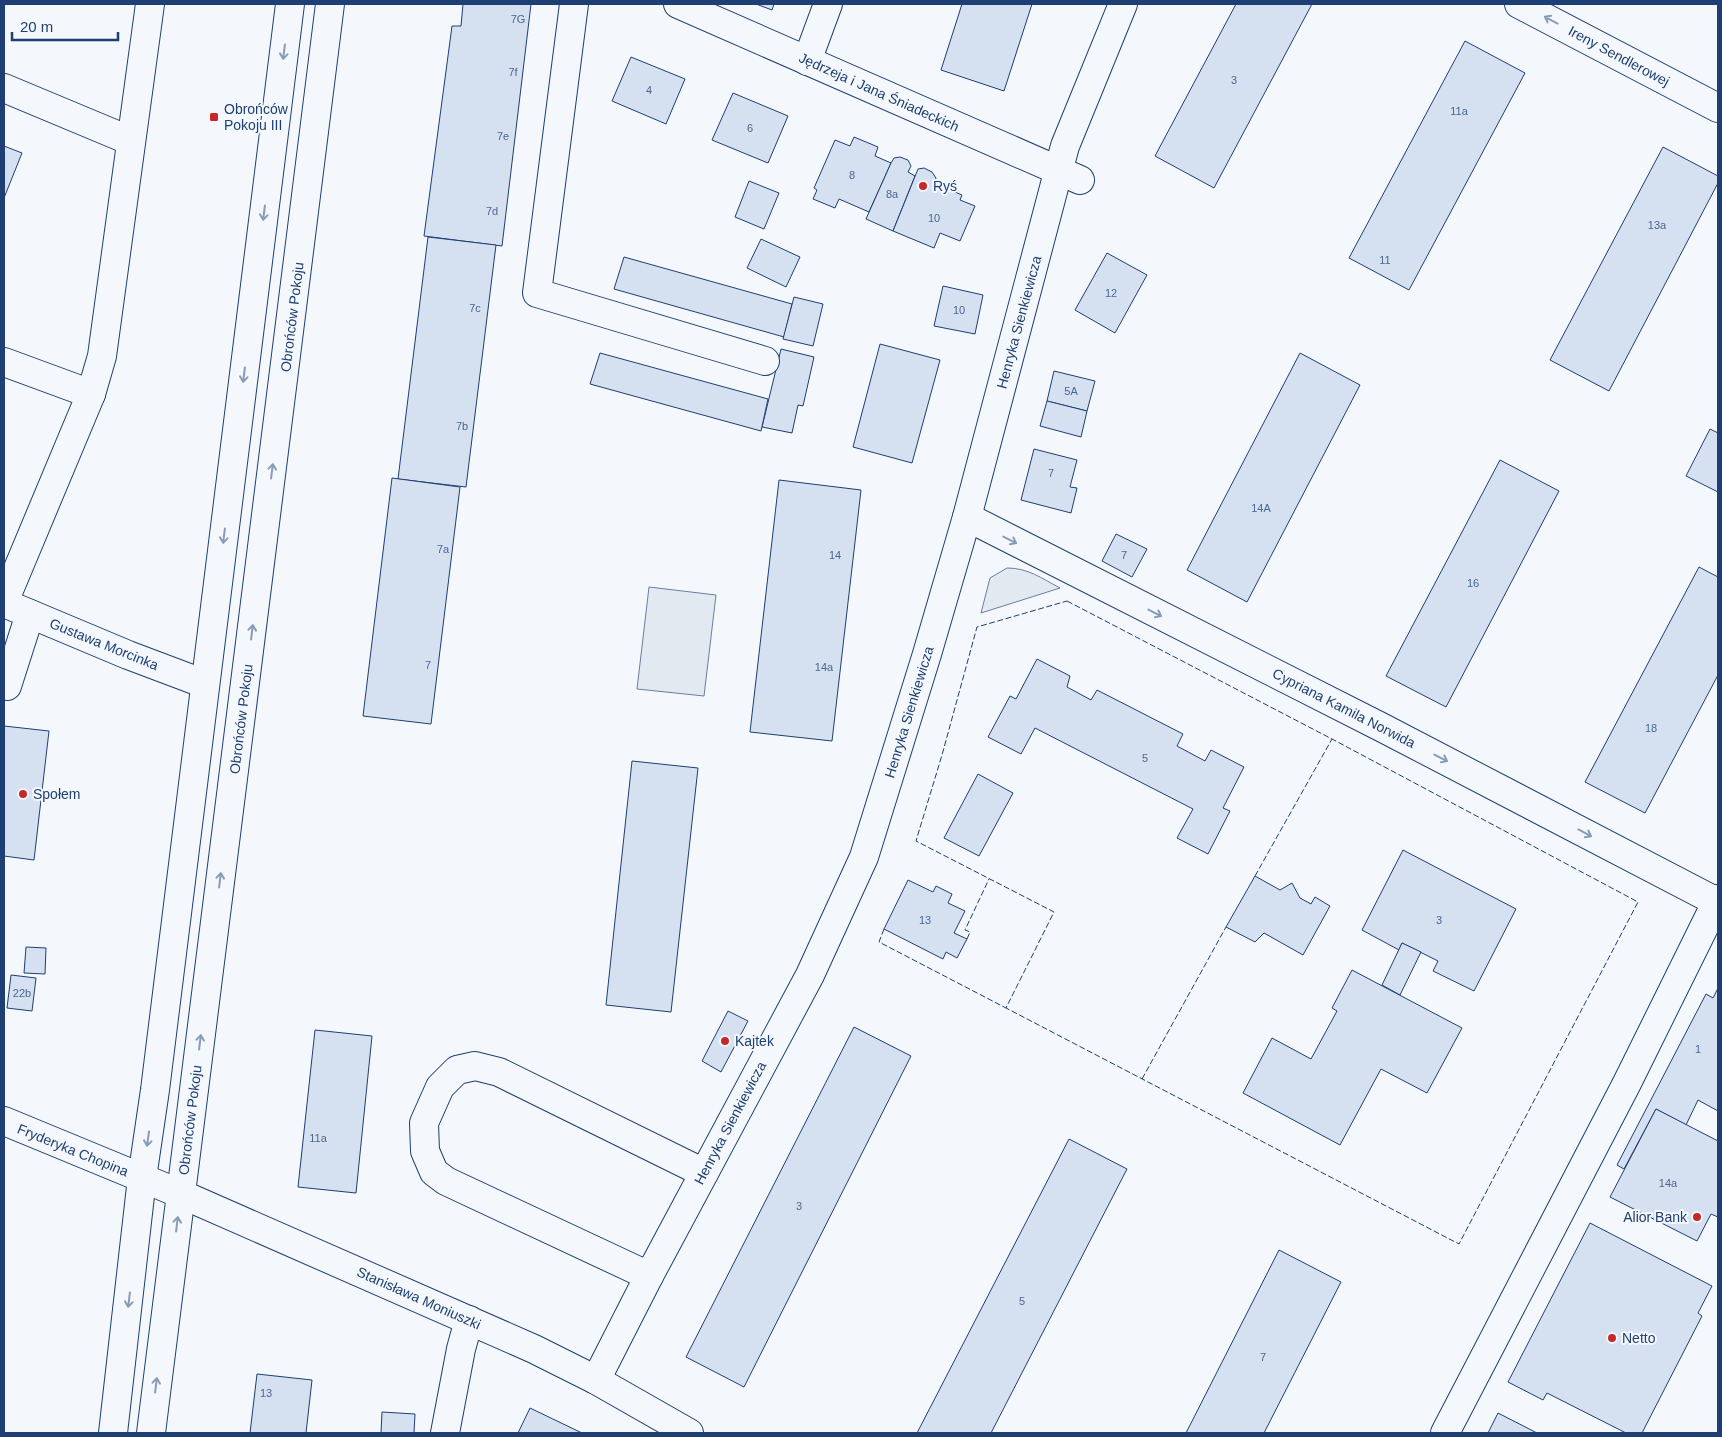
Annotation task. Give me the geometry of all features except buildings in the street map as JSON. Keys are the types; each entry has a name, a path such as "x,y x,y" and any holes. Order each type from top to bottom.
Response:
{"street":[{"path":"4,602 91,394 102,356 150,4"},
{"path":"113,1433 142,1178 206,684 290,4"},
{"name":"Obrońców Pokoju","path":"151,1433 330,4"},
{"path":"574,4 537,292 765,361"},
{"name":"Jędrzeja i Jana Śniadeckich","path":"678,4 1069,175"},
{"path":"807,61 828,4"},
{"name":"Henryka Sienkiewicza","path":"596,1380 649,1276 810,975 864,857 927,654 1069,175 1065,146 1123,4"},
{"name":"Ireny Sendlerowej","path":"1519,4 1718,108"},
{"path":"4,88 131,142"},
{"path":"4,362 91,394"},
{"name":"Cypriana Kamila Norwida","path":"967,517 1718,900"},
{"name":"Gustawa Morcinka","path":"4,602 128,655 206,684"},
{"path":"4,685 6,686 30,614"},
{"path":"1445,1433 1627,1083 1718,900"},
{"path":"649,1276 446,1181 434,1172 425,1151 424,1123 440,1088 457,1070 475,1066 499,1072 704,1173"},
{"name":"Fryderyka Chopina","path":"4,1121 142,1178"},
{"name":"Stanisława Moniuszki","path":"142,1178 534,1349 596,1380 689,1433"},
{"path":"445,1433 461,1349 469,1320"}],"shaded area":[{"path":"1007,568 1028,572 1060,588 981,613 990,578"},
{"path":"649,587 716,595 704,696 637,689"}],"fence":[{"path":"1067,601 1638,902 1459,1244 1006,1008 1054,912 916,841 977,627 1067,601"},
{"path":"1255,876 1332,739"},
{"path":"967,939 970,932 965,930 989,879"},
{"path":"1142,1079 1226,927"},
{"path":"884,929 879,942 1006,1008"}],"place":[{"name":"Obrońców Pokoju III","path":"214,117"},
{"name":"Ryś","path":"923,186"},
{"name":"Społem","path":"23,794"},
{"name":"Kajtek","path":"725,1041"},
{"name":"Alior Bank","path":"1697,1217"},
{"name":"Netto","path":"1612,1338"}]}
